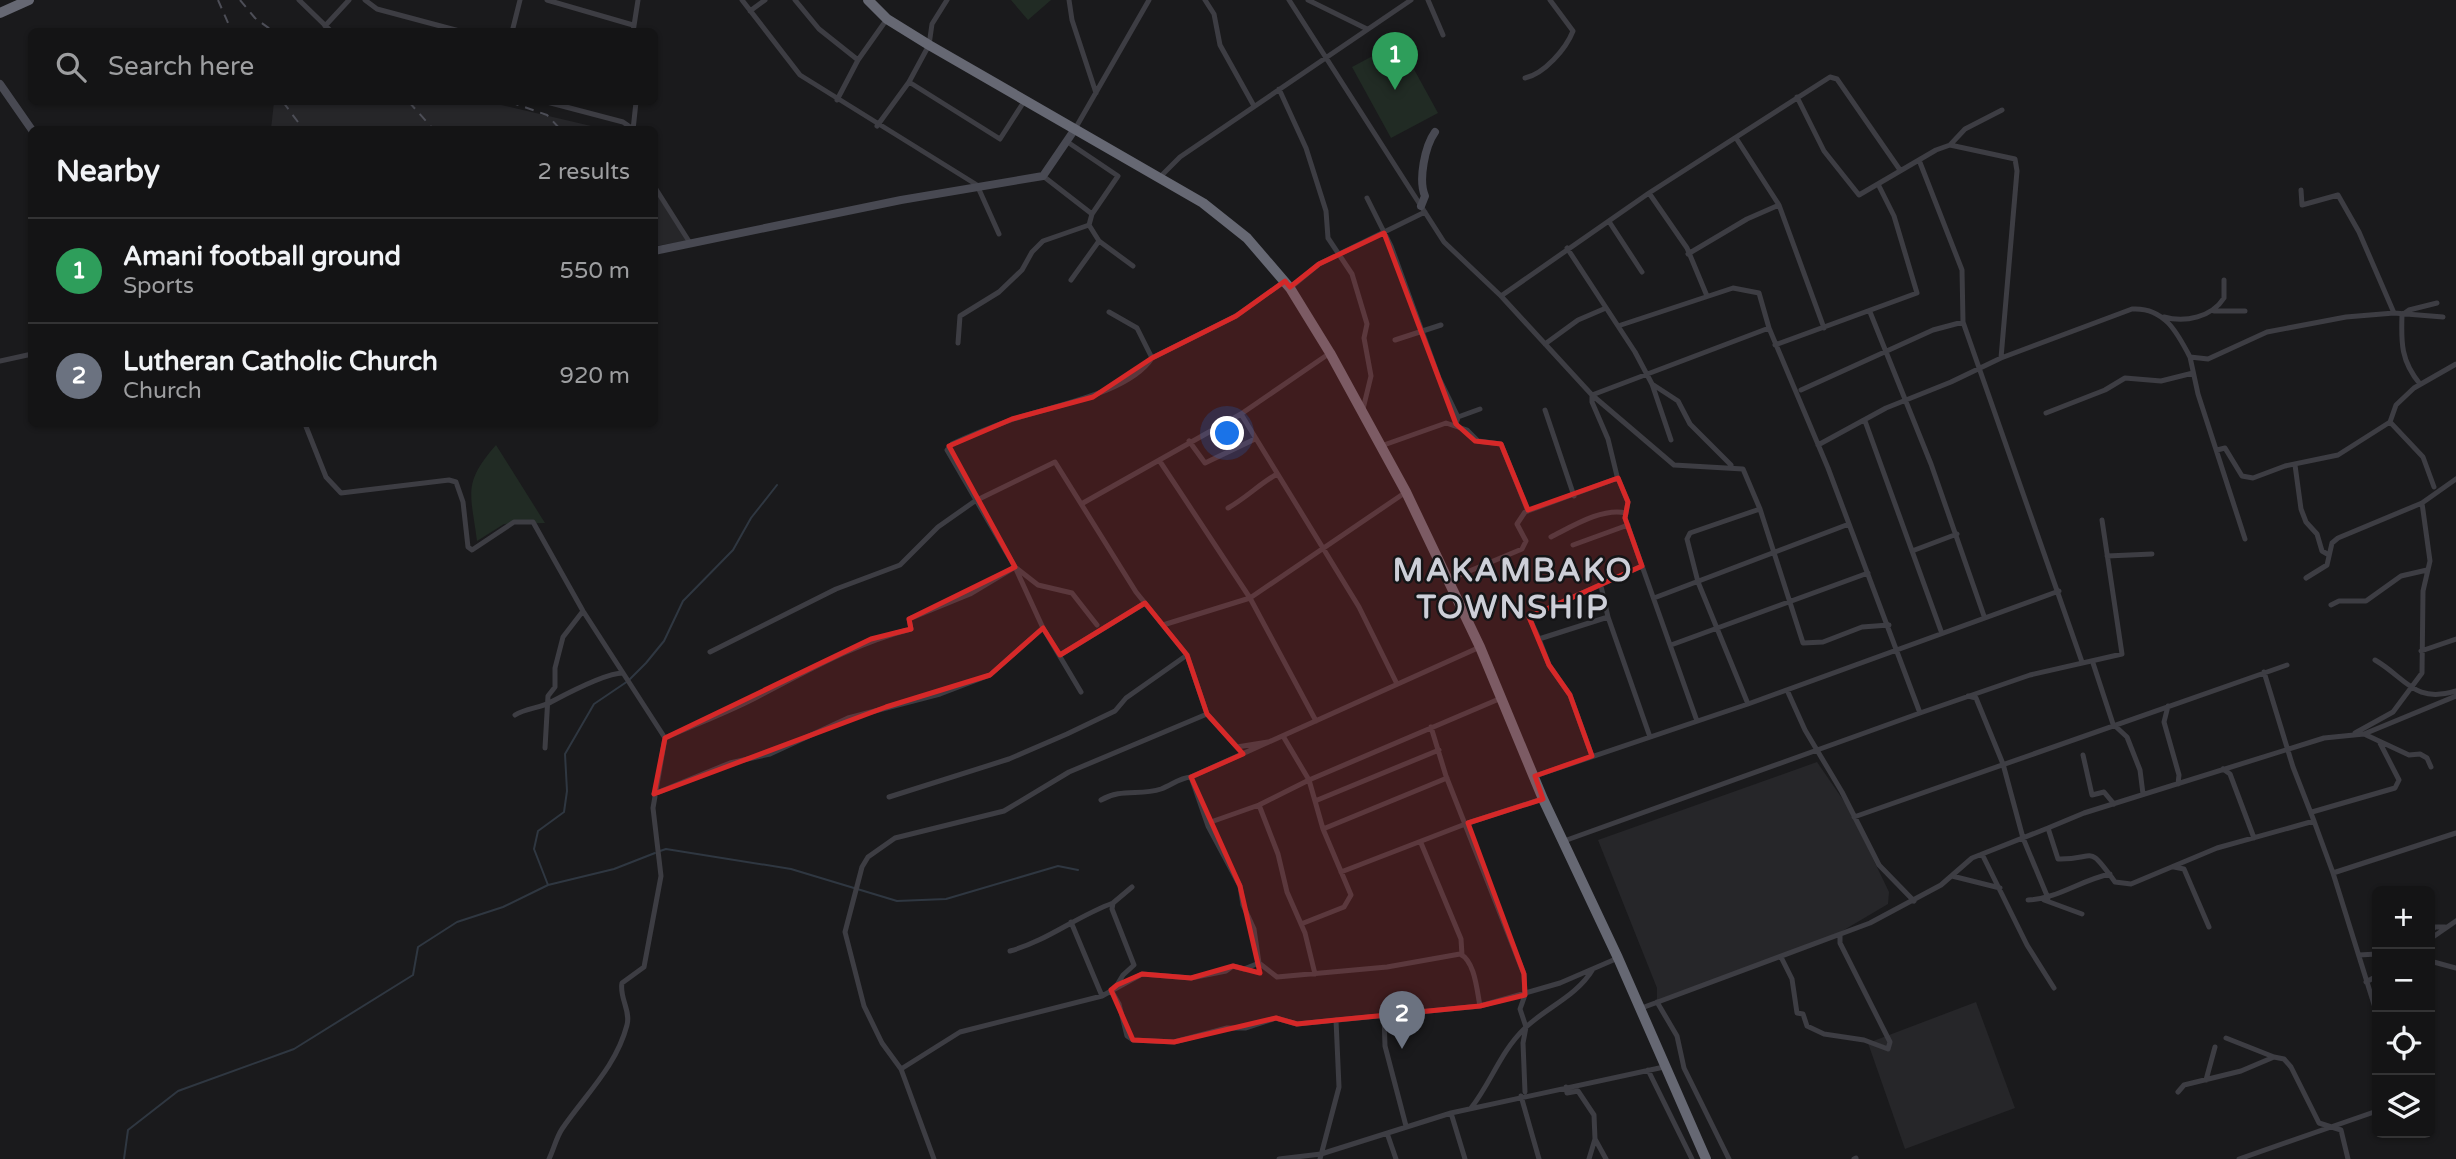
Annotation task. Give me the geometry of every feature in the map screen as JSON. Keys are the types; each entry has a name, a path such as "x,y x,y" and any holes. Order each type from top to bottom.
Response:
{"highway":[{"path":"0,13 29,0"},
{"path":"868,0 887,19 929,45 1161,176 1203,203 1247,238 1288,284 1330,353 1406,492 1480,648 1499,699 1543,799 1618,958 1706,1159"}],"street":[{"path":"299,0 327,28"},
{"path":"325,26 349,0"},
{"path":"365,0 377,9 448,28"},
{"path":"513,28 520,0"},
{"path":"547,0 633,28 638,0"},
{"path":"742,0 800,75 877,126 977,186 999,234"},
{"path":"750,11 765,0"},
{"path":"795,0 819,29 858,60"},
{"path":"877,126 909,82 929,45 932,24 947,0"},
{"path":"1069,0 1072,20 1096,93"},
{"path":"1043,176 1075,129 1149,0"},
{"path":"1205,0 1214,14 1220,45 1254,106"},
{"path":"1289,0 1328,56 1444,242 1501,296 1592,395 1674,464 1743,469 1760,509 1805,644 1823,642 1862,627 1889,625"},
{"path":"1307,0 1367,29"},
{"path":"1161,176 1180,157 1411,0"},
{"path":"1428,0 1443,35"},
{"path":"1525,78 1534,76 1548,65 1573,31 1550,0"},
{"path":"837,100 858,60 887,19"},
{"path":"1501,296 1649,193 1797,97 1835,76 1900,170"},
{"path":"909,82 1000,139 1025,100"},
{"path":"0,84 29,126"},
{"path":"1279,89 1306,148 1326,211 1325,229 1352,274 1367,324 1364,338 1371,376 1362,412"},
{"path":"1797,97 1824,151 1855,194 1863,195 1900,170 1950,145 1965,129 2002,110"},
{"path":"559,105 623,121 629,126"},
{"path":"633,126 636,105"},
{"path":"1082,692 1043,628 1015,567 947,452 949,446 1012,419 1093,397 1141,369 1152,358 1236,316 1339,254 1384,233 1423,209 1425,196 1422,189 1428,141 1435,132"},
{"path":"1737,138 1779,205 1824,328"},
{"path":"1066,141 1118,176 1092,214 1089,225 1099,241 1133,265"},
{"path":"1950,145 2015,159 2017,164 2001,358"},
{"path":"1919,160 1962,270 1963,322 2082,662"},
{"path":"658,250 977,186 1043,176 1092,214"},
{"path":"1775,345 1917,293 1918,289 1894,216 1879,186"},
{"path":"2301,190 2302,205 2338,195 2394,313"},
{"path":"658,192 690,243"},
{"path":"1649,193 1656,200 1688,254 1707,296"},
{"path":"1367,198 1384,233 1457,421 1478,441 1501,444 1528,511"},
{"path":"1688,254 1747,219 1779,205"},
{"path":"1609,223 1642,272"},
{"path":"958,343 960,316 999,292 1022,270 1032,252 1043,241 1089,225"},
{"path":"1071,280 1099,241"},
{"path":"1567,248 1621,326 1652,384 1671,440"},
{"path":"2211,312 2224,298 2224,280"},
{"path":"1621,326 1733,288 1759,293 1775,345 1818,445 1889,625 1920,713"},
{"path":"2420,384 2402,354 2399,337 2402,315 2409,310 2437,303"},
{"path":"1545,344 1578,320 1606,308"},
{"path":"1818,445 1906,400 2001,358 2132,309 2142,309 2177,320 2211,312 2245,311"},
{"path":"1109,312 1137,328 1152,358"},
{"path":"1870,312 1957,534 1984,616"},
{"path":"2190,357 2208,359 2267,332 2346,317 2394,313 2442,317"},
{"path":"2164,317 2190,357 2245,539"},
{"path":"1801,390 1933,330 1963,322"},
{"path":"1395,340 1441,325"},
{"path":"1592,395 1769,328"},
{"path":"1083,503 1241,414 1330,353"},
{"path":"0,361 28,355"},
{"path":"2217,450 2225,448 2242,476 2253,478 2338,455 2390,422 2396,405 2420,384 2456,364"},
{"path":"2046,413 2105,390 2125,379 2161,381 2193,373"},
{"path":"1652,384 1678,401 1690,424 1733,467"},
{"path":"1592,395 1592,402 1608,439 1618,478 1629,502 1626,513 1628,525 1697,721"},
{"path":"1381,446 1457,421 1479,409"},
{"path":"1545,410 1574,496"},
{"path":"1241,414 1321,549 1359,607 1397,684"},
{"path":"1865,421 1941,631"},
{"path":"2390,422 2423,457 2434,487"},
{"path":"306,427 326,477 341,493 449,480 456,482 463,502 468,547 472,550 514,522 533,522 583,611 665,738 654,793 654,833 662,876 644,967 622,983 628,1021 618,1052 582,1106 560,1132 549,1159"},
{"path":"1189,441 1205,463 1255,439"},
{"path":"1159,460 1250,598 1316,721"},
{"path":"710,652 836,589 900,565 938,527 975,501 1055,462 1145,603 1187,655 1207,714 1237,747 1268,742"},
{"path":"2295,465 2301,509 2306,522 2317,534 2322,551 2329,555"},
{"path":"1228,508 1247,498 1255,487 1277,474"},
{"path":"1448,580 1522,549 1526,541 1517,524 1528,511 1618,478"},
{"path":"2306,578 2327,565 2332,543 2349,532 2423,503 2456,479"},
{"path":"1163,625 1250,598 1406,492"},
{"path":"2353,735 2393,712 2422,673 2421,652 2425,616 2423,591 2430,547 2423,503"},
{"path":"1748,704 1698,582 1688,535 1760,509"},
{"path":"1551,537 1598,516 1616,511 1626,513"},
{"path":"1564,841 1968,696 2082,662 2093,663 2122,654 2102,520"},
{"path":"1654,598 1849,524"},
{"path":"1573,545 1628,525"},
{"path":"1912,551 1957,534"},
{"path":"2107,556 2152,554"},
{"path":"1592,756 1570,695 1556,677 1529,617 1642,566"},
{"path":"1015,567 1038,585 1072,593 1097,625"},
{"path":"665,738 759,697 795,675 872,639 911,629 909,619 970,594 1015,567"},
{"path":"2331,605 2339,601 2366,601 2401,576 2427,570"},
{"path":"1671,645 1868,573"},
{"path":"1601,586 1608,617 1650,737"},
{"path":"1535,776 1748,704 1941,631 2059,591"},
{"path":"1060,655 1145,603"},
{"path":"545,748 549,705 563,637 583,611"},
{"path":"1539,639 1608,617"},
{"path":"654,793 730,764 770,754 848,718 940,694 990,675 1043,628"},
{"path":"2421,652 2456,639"},
{"path":"1101,800 1123,791 1162,789 1181,778 1191,777 1480,648"},
{"path":"888,797 1009,759 1067,734 1115,711 1126,698 1187,655"},
{"path":"2375,660 2395,678 2424,695 2435,696 2456,691"},
{"path":"2093,663 2113,724 2126,737 2135,755 2143,794"},
{"path":"1854,817 2287,665"},
{"path":"515,715 524,709 549,705 561,695 590,686 613,673 624,673"},
{"path":"2264,673 2288,750 2333,873 2376,1012"},
{"path":"1787,690 1805,730 1819,751 1879,865 1914,901"},
{"path":"1968,696 1976,698 2003,764 2023,838 2048,898"},
{"path":"1639,1009 1840,935 1914,901 1972,859 2048,828 2143,794 2324,738 2364,734 2456,696"},
{"path":"1208,823 1259,806 1308,780 1499,699"},
{"path":"2168,706 2164,722 2179,775 2178,784"},
{"path":"934,1159 901,1069 882,1043 864,1006 845,932 862,867 871,852 895,838 1004,811 1069,772 1207,714"},
{"path":"1431,727 1447,778 1468,824 1524,974 1525,995 1520,1009 1526,1027 1523,1043 1523,1094 1539,1159"},
{"path":"2364,734 2409,755 2420,754 2427,758 2431,767"},
{"path":"1283,736 1308,780 1323,829 1351,895 1345,907 1301,924"},
{"path":"2312,812 2395,788 2399,780 2381,743"},
{"path":"1315,801 1438,750"},
{"path":"2083,755 2092,795 2104,792 2114,804"},
{"path":"2223,769 2230,774 2254,838"},
{"path":"1191,777 1208,823 1240,886 1243,905 1254,929 1258,963 1277,977 1387,967 1462,955"},
{"path":"1323,829 1447,778"},
{"path":"1341,872 1543,799"},
{"path":"1259,806 1301,924 1315,974"},
{"path":"2048,828 2058,859 2086,854 2094,856 2115,882 2132,884 2217,848 2314,821"},
{"path":"2333,873 2456,832"},
{"path":"1420,843 1461,939 1462,955 1472,972 1480,1006"},
{"path":"1982,854 2027,945 2054,988"},
{"path":"2174,867 2183,869 2189,878 2209,927"},
{"path":"2028,900 2048,898 2087,880 2110,874"},
{"path":"1952,876 2000,888"},
{"path":"1010,951 1045,938 1071,922 1114,904 1132,887"},
{"path":"2040,900 2082,914"},
{"path":"1114,904 1116,922 1134,965 1114,988"},
{"path":"2435,935 2456,921"},
{"path":"1071,922 1102,996"},
{"path":"2435,927 2447,927"},
{"path":"1781,957 1792,979 1797,1013 1803,1014 1807,1026 1824,1034 1864,1040 1888,1049 1890,1042 1840,943 1840,935"},
{"path":"2359,955 2372,954"},
{"path":"1114,988 1127,1036 1133,1040 1174,1042 1227,1028 1247,1028 1276,1018 1297,1024 1480,1006 1525,995 1618,958"},
{"path":"2435,962 2456,968"},
{"path":"901,1069 960,1032 1102,996 1142,974 1191,978 1226,971 1233,966 1244,969 1258,963"},
{"path":"1471,1108 1500,1058 1526,1027 1583,985 1593,969"},
{"path":"2366,982 2372,979"},
{"path":"1657,1002 1677,1036 1684,1068 1729,1159"},
{"path":"1384,1014 1385,1046 1406,1126"},
{"path":"1321,1156 1339,1087 1336,1020"},
{"path":"2226,1038 2284,1059 2291,1067 2319,1123 2334,1125 2341,1130 2348,1159"},
{"path":"2206,1080 2216,1047"},
{"path":"2178,1092 2184,1085 2241,1071 2274,1057"},
{"path":"1279,1159 1321,1156 1406,1126 1523,1094 1664,1067"},
{"path":"1648,1070 1692,1159"},
{"path":"1566,1087 1567,1093 1578,1091 1594,1115 1595,1139 1589,1159"},
{"path":"1451,1113 1465,1159"},
{"path":"2239,1159 2372,1113"},
{"path":"1387,1133 1396,1159"},
{"path":"1595,1139 1606,1159"}],"highlighted area":[{"path":"1384,233 1456,424 1475,441 1501,444 1528,510 1618,478 1628,502 1625,518 1642,566 1529,617 1549,665 1570,695 1592,756 1535,776 1543,799 1468,823 1524,974 1525,995 1480,1006 1297,1024 1276,1018 1174,1042 1133,1040 1111,990 1117,985 1142,974 1191,978 1233,966 1260,973 1240,886 1191,777 1243,754 1207,714 1187,655 1145,603 1060,655 1043,628 990,675 886,707 654,794 665,738 871,639 911,629 909,619 1015,567 949,446 1012,419 1093,397 1152,358 1236,316 1285,281 1290,287 1319,264"}],"shaded area":[{"path":"1011,0 1051,0 1028,20"},
{"path":"1399,42 1438,113 1391,138 1352,67"},
{"path":"274,105 502,105 591,126 271,126"},
{"path":"658,196 686,241 658,246"},
{"path":"496,445 545,523 504,524 477,541 471,500 473,480"},
{"path":"1817,762 1848,807 1889,892 1888,904 1827,940 1657,1002 1657,988 1598,840"},
{"path":"1976,1002 2015,1108 1905,1149 1868,1043"}],"waterway":[{"path":"548,885 534,849 538,831 564,812 567,791 565,754 594,704 628,681 646,663 664,641 683,601 733,550 751,518 777,485"},
{"path":"660,851 666,849 791,869 897,901 946,899 1058,866 1078,870"},
{"path":"124,1159 128,1130 178,1091 294,1049 413,975 418,947 457,922 503,907 548,885 614,869 655,853"}],"railway":[{"path":"218,0 230,28"},
{"path":"240,0 255,18 269,28"},
{"path":"285,105 301,126"},
{"path":"412,105 430,126"},
{"path":"519,105 547,115 557,126"}],"place":[{"name":"Amani football ground","path":"1395,90"},
{"name":"Lutheran Catholic Church","path":"1402,1049"}],"district":[{"name":"MAKAMBAKO TOWNSHIP","path":"1513,588"}]}
